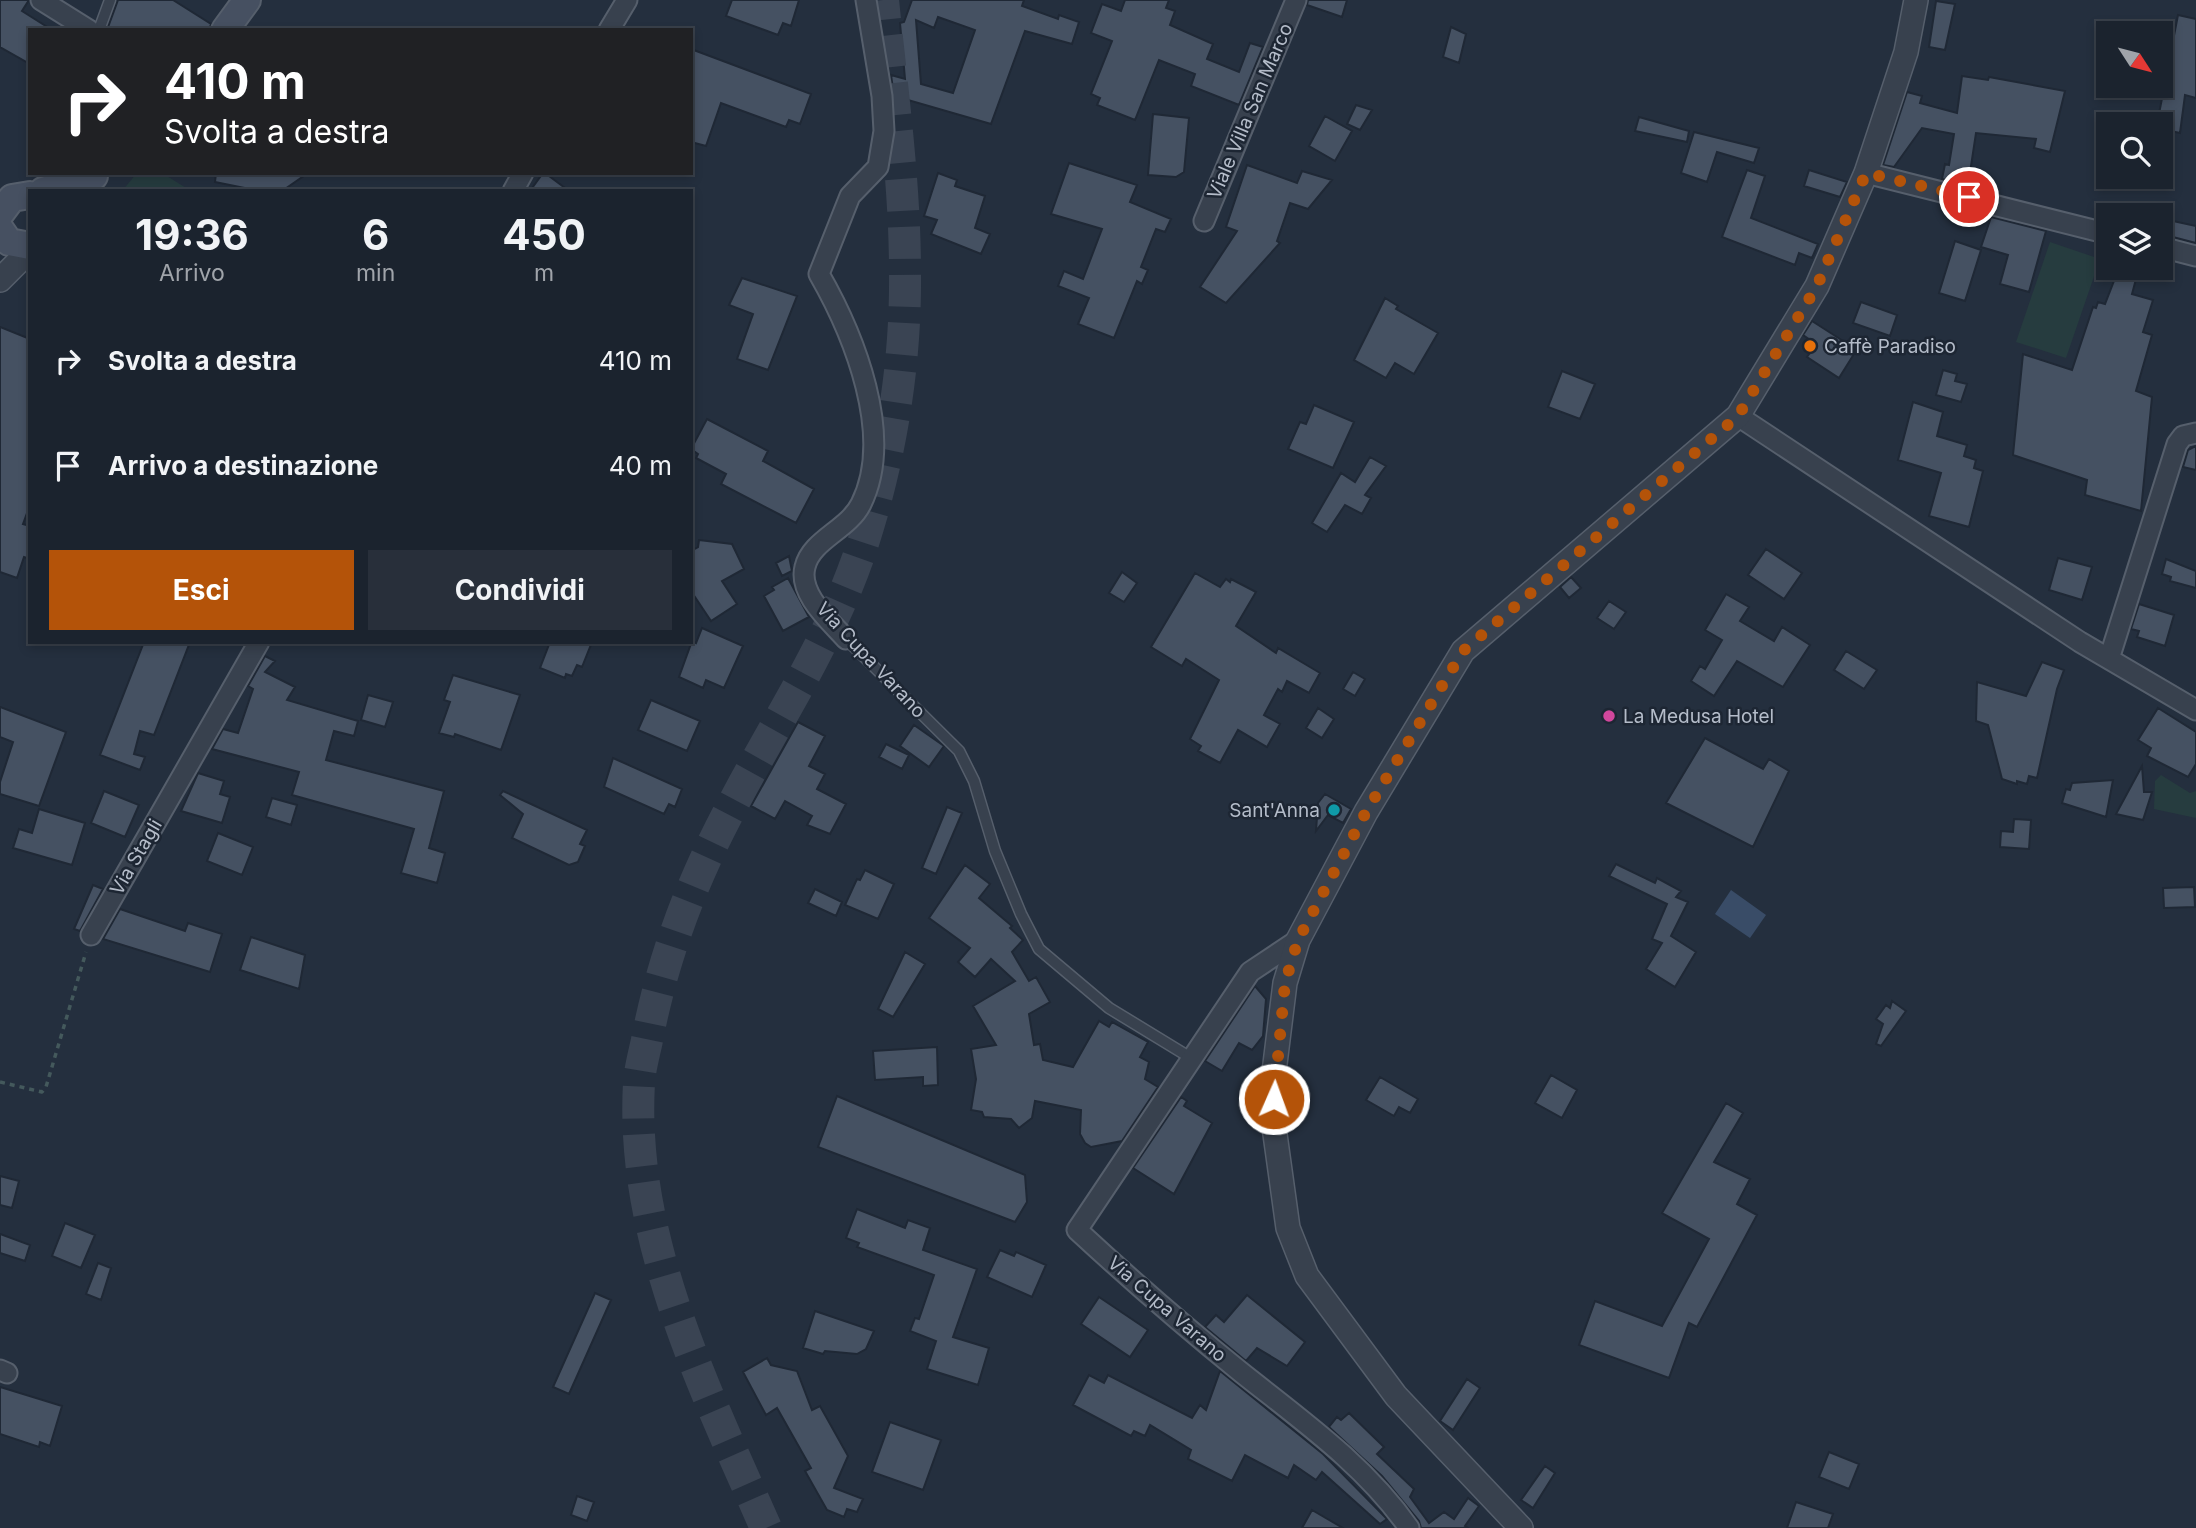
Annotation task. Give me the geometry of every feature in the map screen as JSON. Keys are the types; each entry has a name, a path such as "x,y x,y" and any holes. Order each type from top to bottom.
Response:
{"main road":[{"path":"226,28 247,0"},
{"path":"45,189 91,180"},
{"path":"25,193 5,204 1,226 17,246 28,248"}],"street":[{"path":"41,0 86,28"},
{"path":"610,28 627,0"},
{"name":"Via Cupa Varano","path":"846,639 807,589 804,568 815,546 838,532 861,505 870,471 872,406 852,337 820,274 850,196 878,167 884,131 882,96 866,0"},
{"name":"Viale Villa San Marco","path":"1204,221 1296,0"},
{"path":"1521,1528 1396,1396 1345,1331 1307,1276 1288,1228 1274,1127 1275,1072 1285,983 1298,940 1366,812 1463,651 1738,416 1817,286 1866,173 1906,52 1916,0"},
{"path":"1866,173 2096,231"},
{"path":"0,274 1,226"},
{"path":"0,280 28,250"},
{"path":"2173,250 2196,256"},
{"path":"1738,416 2109,659 2196,710"},
{"path":"2109,659 2177,444 2183,436 2196,433"},
{"name":"Via Stagli","path":"91,935 258,644"},
{"name":"Via Cupa Varano","path":"1298,940 1250,972 1077,1230 1158,1305 1329,1442 1409,1528"}],"lane":[{"path":"100,28 110,0"},
{"name":"Via Cupa Varano","path":"846,639 959,751 974,781 995,851 1039,949 1110,1008 1191,1058"}],"path":[{"path":"0,1082 41,1092 47,1087 91,935"}],"green space":[{"path":"135,175 165,175 188,189 124,189"},
{"path":"2050,242 2096,258 2096,271 2066,358 2016,342"},
{"path":"2161,775 2190,793 2196,791 2196,818 2154,809 2155,781"}],"water":[{"path":"1731,890 1766,915 1750,938 1715,914"}],"building":[{"path":"0,0 29,0 22,11 49,28 28,28 28,63 0,47"},
{"path":"118,0 173,0 211,24 210,28 108,28"},
{"path":"732,0 799,0 791,26 783,23 778,35 726,16"},
{"path":"912,0 1024,0 1022,6 1058,19 1059,15 1079,22 1072,44 1025,31 991,124 894,96 891,75 905,79 900,23 904,22","holes":["938,17 975,30 953,93 921,84 916,20 934,28"]},
{"path":"1125,0 1169,0 1166,8 1175,11 1170,25 1213,44 1207,59 1239,72 1250,43 1263,47 1239,105 1191,86 1195,74 1159,60 1135,120 1097,105 1100,98 1091,94 1112,41 1091,33 1102,4 1121,11"},
{"path":"1308,0 1347,0 1342,17 1307,5"},
{"path":"1936,1 1955,4 1945,50 1929,47"},
{"path":"2178,15 2196,19 2196,98 2185,95 2180,133 2173,132 2173,112 2159,112 2162,98 2174,98 2174,36"},
{"path":"1451,27 1466,34 1459,63 1443,57"},
{"path":"693,50 811,94 800,124 789,120 786,127 721,103 706,146 693,143"},
{"path":"1962,76 1988,80 1989,77 2065,91 2050,152 2034,148 2036,139 1976,133 1968,186 1942,179 1945,164 1949,165 1954,134 1922,128 1894,167 1883,165 1907,92 1922,96 1920,103 1957,113"},
{"path":"1356,105 1372,110 1360,130 1347,124"},
{"path":"1153,114 1189,118 1184,172 1176,177 1148,175"},
{"path":"1325,116 1352,131 1335,161 1309,146"},
{"path":"1639,117 1689,131 1687,142 1635,131"},
{"path":"1694,132 1759,148 1754,163 1717,152 1707,182 1681,173"},
{"path":"1069,163 1137,185 1130,202 1171,219 1165,232 1156,229 1141,267 1148,270 1142,284 1137,281 1114,338 1078,324 1089,298 1058,286 1064,271 1083,279 1102,229 1051,214"},
{"path":"1247,165 1297,183 1302,171 1332,180 1308,209 1290,203 1277,241 1280,243 1226,303 1200,287 1237,231 1226,227"},
{"path":"1747,170 1765,176 1751,218 1818,244 1812,258 1799,253 1795,265 1722,237"},
{"path":"1809,170 1847,182 1840,197 1804,186"},
{"path":"938,173 957,180 955,186 985,196 975,228 990,234 981,254 931,234 937,220 924,216"},
{"path":"216,175 305,175 285,189 249,189 215,182"},
{"path":"542,175 548,175 566,189 531,189"},
{"path":"1991,217 2046,231 2029,292 2000,284 2008,255 1981,247"},
{"path":"2173,221 2196,226 2196,243 2173,237"},
{"path":"1955,241 1981,250 1965,301 1939,293"},
{"path":"742,278 797,296 768,370 737,359 753,314 729,305"},
{"path":"2114,280 2136,280 2132,294 2153,300 2143,332 2152,335 2136,391 2152,397 2141,511 2085,495 2087,480 2013,455 2023,354 2072,370 2093,307 2096,308 2098,302 2105,304"},
{"path":"1385,298 1398,306 1396,309 1438,333 1414,374 1395,363 1386,378 1354,360"},
{"path":"1861,302 1897,315 1890,336 1853,323"},
{"path":"1812,321 1854,348 1854,354 1839,378 1807,357 1816,344 1803,335"},
{"path":"0,327 28,338 28,510 23,524 28,525 28,558 24,557 17,578 0,572"},
{"path":"1943,370 1957,374 1955,381 1967,384 1961,402 1936,395"},
{"path":"1562,371 1595,384 1580,419 1548,407"},
{"path":"1913,402 1943,412 1937,436 1967,445 1964,456 1976,460 1974,468 1983,471 1969,527 1929,516 1941,473 1898,460"},
{"path":"1314,405 1354,422 1333,468 1288,449 1300,422 1306,424"},
{"path":"707,419 768,451 763,461 814,489 796,523 721,484 726,474 696,458 698,454 693,450 693,445"},
{"path":"2196,446 2196,470 2183,467 2188,450"},
{"path":"1370,457 1386,466 1365,495 1371,498 1362,514 1345,505 1327,532 1312,523 1341,473 1355,482"},
{"path":"699,540 732,544 744,569 722,581 737,604 711,621 693,594 693,550 698,547"},
{"path":"1766,549 1802,573 1784,599 1748,575"},
{"path":"789,556 792,571 782,576 776,563"},
{"path":"2058,558 2092,567 2082,600 2049,590"},
{"path":"2166,559 2196,571 2196,588 2170,581 2171,577 2162,574"},
{"path":"1122,572 1137,583 1124,602 1109,593"},
{"path":"1195,573 1220,587 1226,579 1230,582 1231,579 1256,592 1236,626 1276,653 1278,648 1320,673 1309,693 1287,681 1282,692 1278,689 1264,715 1280,724 1267,747 1238,730 1220,763 1198,751 1201,746 1190,739 1219,680 1186,659 1182,666 1151,647"},
{"path":"1571,577 1581,588 1569,598 1560,587"},
{"path":"788,578 809,617 783,631 764,596 774,590 772,587"},
{"path":"1726,594 1749,607 1740,621 1774,641 1782,627 1810,645 1783,687 1737,661 1714,696 1691,681 1700,666 1705,669 1722,640 1705,630"},
{"path":"1609,601 1626,612 1614,629 1597,618"},
{"path":"2139,604 2174,615 2165,646 2137,637 2139,631 2131,629"},
{"path":"702,628 743,646 724,688 706,680 703,688 679,677 691,644 696,643"},
{"path":"143,644 189,644 154,735 140,731 134,754 145,757 140,770 100,755"},
{"path":"549,644 591,644 582,667 577,665 572,676 566,674 565,678 540,668"},
{"path":"1846,651 1877,670 1864,689 1834,670"},
{"path":"265,656 275,661 265,672 295,687 287,700 358,721 354,736 334,731 326,760 444,791 429,848 445,853 437,883 401,873 414,829 292,795 299,772 212,749 223,729 238,733 253,689 248,686"},
{"path":"2042,662 2064,670 2057,689 2037,778 2029,776 2027,784 2017,781 2017,784 2002,779 1988,725 1976,721 1977,682 2026,696"},
{"path":"1353,672 1365,679 1355,696 1343,689"},
{"path":"453,675 520,695 501,750 455,734 454,737 439,733 450,702 444,700"},
{"path":"368,695 393,702 385,727 361,720"},
{"path":"651,700 700,721 687,751 638,730"},
{"path":"0,707 66,732 39,806 0,794 0,782 13,742 0,737"},
{"path":"1318,708 1334,719 1322,738 1306,728"},
{"path":"2158,708 2196,732 2196,764 2188,777 2147,756 2151,748 2138,740"},
{"path":"798,722 825,736 809,766 825,774 817,789 846,804 830,834 807,825 812,816 785,801 775,819 751,806"},
{"path":"914,725 944,746 929,767 900,746"},
{"path":"1705,738 1763,769 1769,759 1789,771 1753,847 1666,803"},
{"path":"886,744 909,755 902,769 879,757"},
{"path":"613,758 682,789 675,807 669,804 664,814 604,787"},
{"path":"2142,766 2144,792 2152,792 2143,820 2116,814"},
{"path":"198,773 224,781 220,794 230,797 222,823 181,811"},
{"path":"2113,780 2106,817 2062,803 2066,789 2070,790 2072,783"},
{"path":"104,791 139,805 125,837 91,823"},
{"path":"503,791 587,830 580,844 585,846 578,862 569,865 512,838 523,814 500,795"},
{"name":"Sant'Anna","path":"1325,794 1351,809 1343,823 1328,815 1316,831 1318,803"},
{"path":"272,798 297,805 291,825 266,817"},
{"path":"947,807 962,813 936,874 922,868"},
{"path":"39,809 85,823 72,865 13,848 19,829 32,833"},
{"path":"2014,819 2031,820 2029,849 2000,847 2001,831 2013,832"},
{"path":"218,833 253,847 242,875 207,861"},
{"path":"1616,864 1655,883 1657,878 1681,891 1676,897 1688,902 1671,936 1696,952 1675,987 1646,969 1662,943 1652,939 1667,904 1609,876"},
{"path":"965,865 990,884 979,898 1012,926 1010,928 1023,940 1012,952 1029,981 1036,977 1050,1002 1029,1014 1034,1045 1040,1044 1043,1060 1073,1067 1099,1021 1109,1027 1112,1022 1148,1042 1140,1057 1149,1062 1145,1079 1158,1087 1122,1141 1091,1147 1085,1143 1080,1134 1081,1110 1035,1101 1032,1118 1019,1128 1011,1119 984,1117 982,1112 971,1110 976,1079 971,1049 996,1045 973,1006 1015,981 991,959 975,977 958,962 970,948 929,918"},
{"path":"865,870 894,884 878,919 845,905 857,879 860,880"},
{"path":"93,885 103,889 80,931 74,929"},
{"path":"2194,887 2195,907 2164,908 2163,888"},
{"path":"815,889 842,902 836,916 808,903"},
{"path":"120,909 185,931 188,923 222,934 210,972 103,939"},
{"path":"251,937 305,955 299,989 240,970"},
{"path":"905,952 925,964 893,1017 878,1009"},
{"path":"1255,986 1266,999 1263,1036 1252,1050 1239,1043 1222,1071 1205,1061"},
{"path":"1892,1001 1906,1011 1881,1046 1876,1044 1883,1024 1876,1019 1886,1005 1890,1008"},
{"path":"937,1047 938,1085 923,1086 923,1077 875,1080 873,1051"},
{"path":"1551,1075 1577,1090 1562,1118 1535,1103"},
{"path":"1380,1077 1418,1099 1410,1113 1399,1107 1394,1116 1366,1100"},
{"path":"837,1096 1025,1175 1027,1202 1015,1222 818,1147"},
{"path":"1181,1097 1187,1101 1184,1106 1212,1123 1174,1194 1133,1168"},
{"path":"1726,1103 1743,1113 1714,1162 1750,1179 1737,1204 1757,1215 1697,1327 1689,1323 1669,1378 1579,1345 1595,1301 1662,1326 1709,1239 1662,1213"},
{"path":"0,1176 19,1181 12,1208 0,1205"},
{"path":"857,1209 905,1228 908,1220 930,1228 923,1250 977,1269 953,1337 989,1348 978,1385 927,1369 936,1341 910,1331 915,1318 919,1319 934,1275 857,1247 859,1243 846,1238"},
{"path":"65,1223 95,1235 81,1268 52,1256"},
{"path":"0,1234 30,1245 25,1261 0,1253"},
{"path":"1000,1250 1014,1256 1016,1252 1046,1265 1032,1297 987,1277"},
{"path":"98,1263 111,1268 101,1300 86,1294"},
{"path":"595,1293 611,1300 569,1394 553,1387"},
{"path":"1247,1295 1305,1342 1287,1366 1257,1348 1246,1361 1205,1327 1216,1315 1224,1322"},
{"path":"1099,1297 1148,1330 1130,1357 1081,1324"},
{"path":"815,1311 874,1331 866,1349 857,1354 825,1351 823,1354 803,1348"},
{"path":"767,1358 771,1365 797,1371 812,1410 820,1406 848,1456 834,1488 863,1499 857,1512 847,1509 844,1517 827,1510 805,1471 811,1468 777,1408 766,1415 743,1372"},
{"path":"1220,1371 1323,1454 1387,1519 1380,1524 1322,1472 1316,1480 1294,1465 1288,1478 1245,1455 1232,1481 1188,1459 1191,1450 1150,1425 1145,1436 1134,1431 1131,1436 1073,1405 1089,1375 1104,1383 1108,1375 1192,1418 1200,1405 1206,1410"},
{"path":"1467,1379 1480,1388 1453,1430 1440,1421"},
{"path":"0,1387 62,1406 50,1446 40,1442 39,1447 0,1434"},
{"path":"1349,1413 1384,1447 1377,1454 1414,1489 1410,1497 1429,1523 1444,1512 1454,1519 1468,1498 1479,1506 1465,1526 1468,1528 1421,1528 1419,1521 1382,1476 1329,1427 1337,1417 1341,1420"},
{"path":"890,1422 941,1440 923,1490 872,1472"},
{"path":"1829,1452 1859,1464 1849,1489 1819,1477"},
{"path":"1545,1466 1555,1473 1533,1508 1521,1500"},
{"path":"577,1496 594,1502 587,1521 571,1515"},
{"path":"1796,1502 1833,1514 1828,1528 1787,1528"},
{"path":"1312,1510 1343,1528 1302,1528"}],"tunnel":[{"path":"766,1528 697,1368 659,1256 646,1199 639,1141 639,1083 663,974 693,887 719,830 837,611 863,543 882,477 900,375 905,307 900,170 883,0"}],"place":[{"name":"Caffè Paradiso","path":"1810,346"},
{"name":"La Medusa Hotel","path":"1609,716"},
{"name":"Sant'Anna","path":"1334,810"}],"route":[{"path":"1274,1099 1285,983 1298,940 1366,812 1463,651 1738,416 1817,286 1866,173 1969,197"}]}
